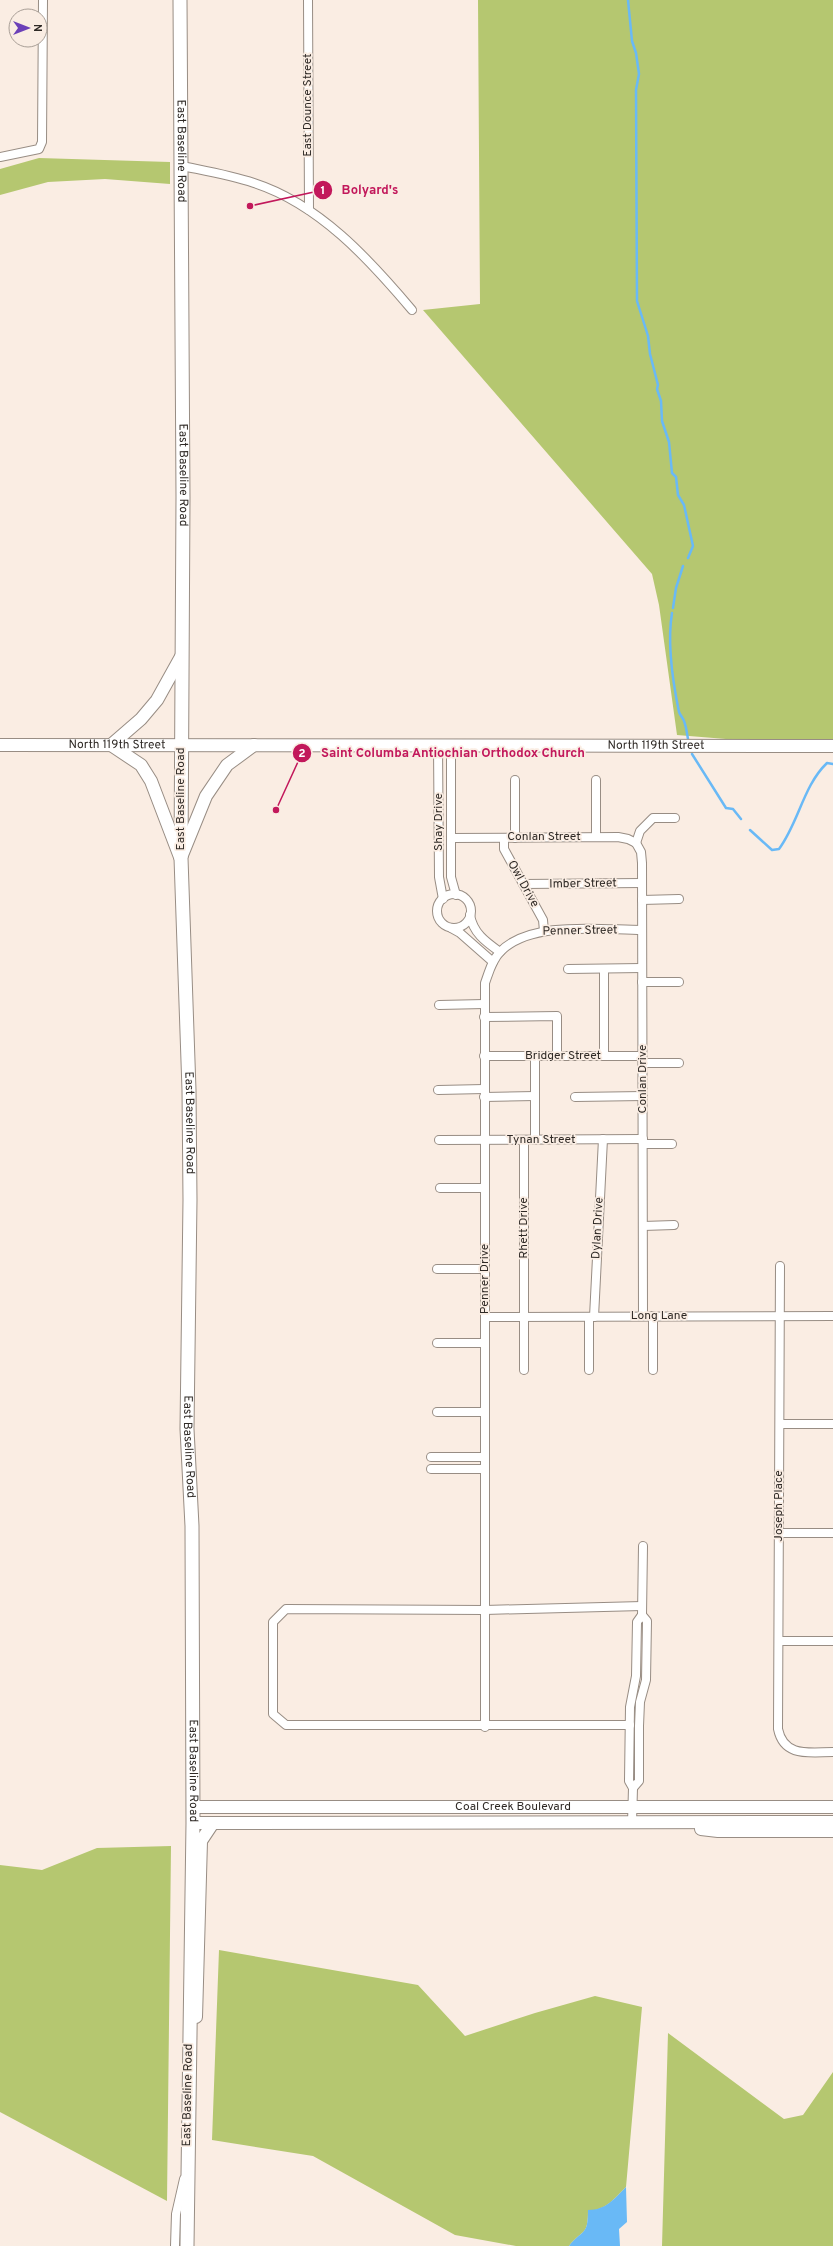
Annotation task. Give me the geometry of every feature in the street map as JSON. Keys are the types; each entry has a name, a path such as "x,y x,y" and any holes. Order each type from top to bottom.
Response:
{"main road":[{"name":"East Baseline Road","path":"180,0 182,166 181,858 190,1136 187,1429 192,1526 193,1807 189,2094 185,2245"},
{"path":"181,858 151,780 141,765 111,745 140,719 156,700 182,655"},
{"name":"North 119th Street","path":"0,745 833,746"},
{"path":"181,858 206,796 227,765 254,745"},
{"name":"Coal Creek Boulevard","path":"193,1807 833,1807"},
{"name":"Coal Creek Boulevard","path":"193,1823 833,1822"},
{"path":"189,2094 198,1978 201,1841 213,1823"},
{"path":"648,1823 718,1831 833,1831"}],"street":[{"path":"0,157 39,149 42,142 43,0"},
{"name":"East Dounce Street","path":"308,0 308,210"},
{"path":"182,166 220,173 254,183 275,192 308,210 348,241 412,310"},
{"name":"Shay Drive","path":"444,745 451,838 451,877 456,894"},
{"name":"Shay Drive","path":"444,745 439,877 443,898 437,908 437,913 441,922 460,933 493,962"},
{"path":"514,780 514,838"},
{"path":"596,780 596,837"},
{"path":"636,843 640,831 653,818 674,818"},
{"name":"Conlan Street","path":"451,838 618,837 628,839 636,843"},
{"name":"Owl Drive","path":"504,838 504,848 543,920 544,931"},
{"name":"Conlan Drive","path":"636,843 641,852 642,883 643,1316"},
{"name":"Imber Street","path":"523,884 642,883"},
{"path":"443,898 456,894 461,896 469,904 472,925 479,935 500,952"},
{"path":"642,900 679,900"},
{"path":"450,928 455,928 465,924 470,915"},
{"name":"Penner Street","path":"500,952 524,936 544,931 642,930"},
{"name":"Penner Drive","path":"485,1727 484,1004 485,983 493,962 500,952"},
{"path":"568,969 642,968"},
{"path":"604,969 604,1056"},
{"path":"642,982 679,982"},
{"path":"439,1005 484,1004"},
{"path":"484,1017 557,1016 557,1056"},
{"name":"Bridger Street","path":"484,1056 604,1056 679,1063"},
{"path":"535,1056 535,1140"},
{"path":"438,1090 535,1096"},
{"path":"576,1097 643,1096"},
{"name":"Tynan Street","path":"439,1140 603,1139 672,1144"},
{"name":"Dylan Drive","path":"589,1370 591,1317 603,1139"},
{"name":"Rhett Drive","path":"524,1140 524,1370"},
{"path":"440,1188 484,1188"},
{"path":"643,1226 674,1226"},
{"name":"Joseph Place","path":"780,1266 781,1316 778,1729 783,1744 790,1749 802,1752 833,1752"},
{"path":"437,1269 485,1269"},
{"path":"653,1316 653,1370"},
{"name":"Long Lane","path":"485,1317 833,1316"},
{"path":"437,1343 485,1343"},
{"path":"437,1412 485,1412"},
{"path":"780,1424 833,1424"},
{"path":"431,1457 485,1457"},
{"path":"431,1469 485,1469"},
{"path":"779,1533 833,1533"},
{"path":"632,1823 633,1788 629,1781 630,1726 638,1650 637,1622 642,1611 643,1546"},
{"path":"630,1726 485,1727 286,1725 273,1714 273,1622 286,1609 642,1611"},
{"path":"633,1788 638,1781 640,1710 646,1680 647,1621 642,1611"},
{"path":"779,1641 833,1641"}],"green space":[{"path":"478,0 833,0 833,739 738,740 677,735 659,605 652,574 423,310 480,304"},
{"path":"39,158 170,162 170,184 105,179 48,182 0,195 0,169"},
{"path":"171,1846 167,2201 0,2112 0,1865 42,1870 97,1848"},
{"path":"219,1950 418,1985 465,2036 535,2013 595,1996 642,2007 626,2187 605,2206 600,2209 588,2211 587,2225 585,2229 569,2246 516,2246 455,2235 313,2156 212,2140"},
{"path":"668,2033 784,2119 803,2115 833,2072 833,2246 662,2246"}],"water":[{"path":"626,2187 627,2222 619,2229 620,2246 569,2246 585,2229 588,2219 588,2210 594,2210 605,2206"}],"waterway":[{"path":"628,0 632,41 636,53 639,74 636,90 637,301 648,336 650,354 658,385 657,389 661,401 662,421 669,442 672,473 676,477 678,495 684,505 693,546 688,558"},
{"path":"673,608 676,588 683,566"},
{"path":"672,613 670,650 673,676 679,712 684,720 688,739"},
{"path":"692,754 726,808 733,809 741,819"},
{"path":"750,830 772,850 779,849 792,827 812,782 827,763 833,764"}],"place":[{"name":"Bolyard's","path":"250,206"},
{"name":"Saint Columba Antiochian Orthodox Church","path":"276,810"}]}
